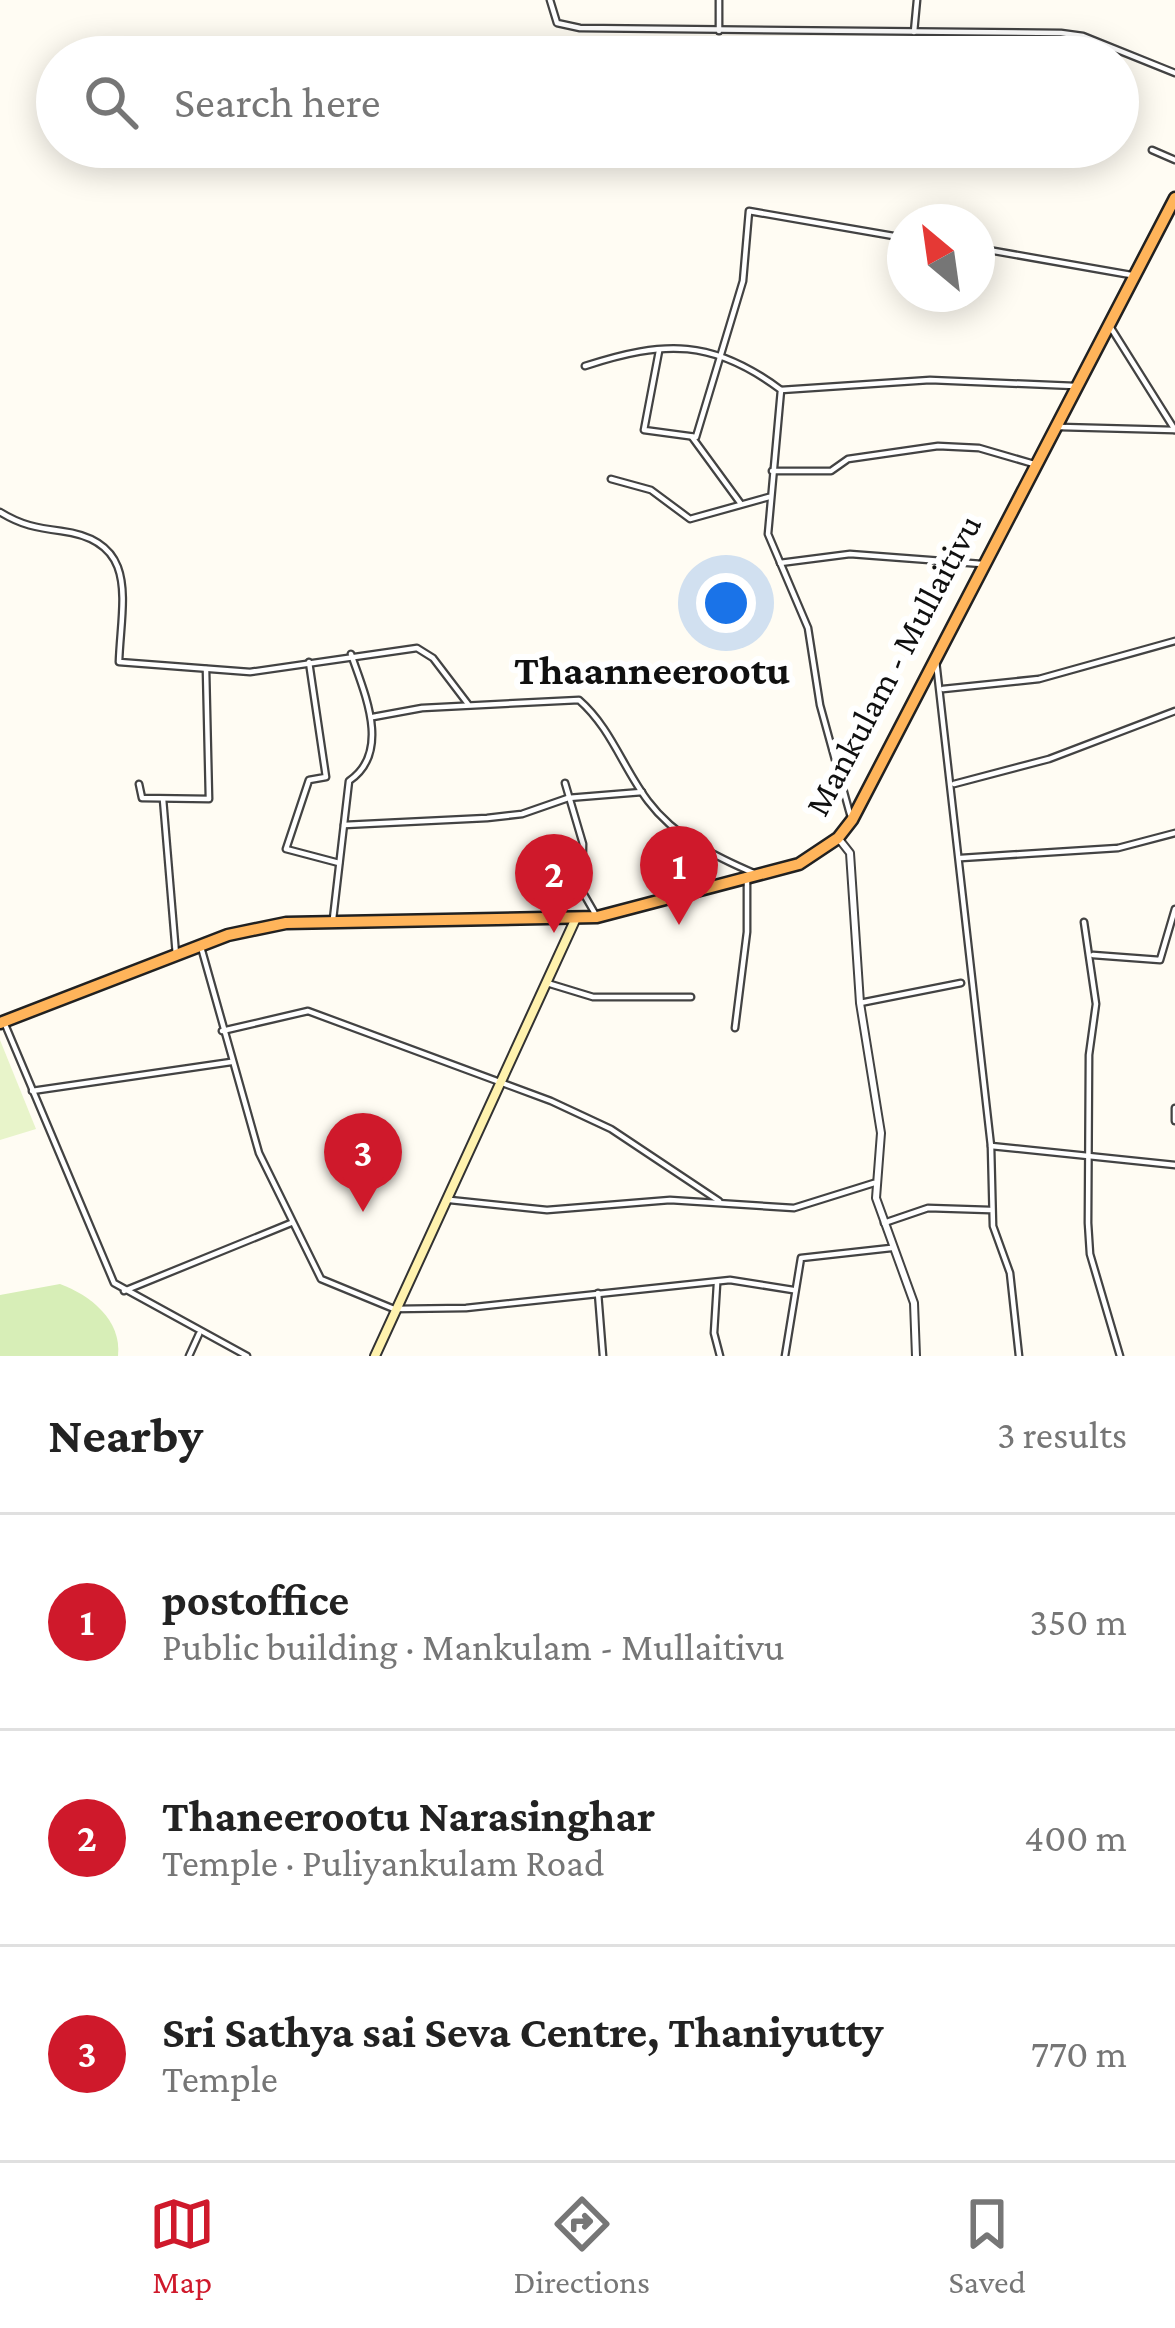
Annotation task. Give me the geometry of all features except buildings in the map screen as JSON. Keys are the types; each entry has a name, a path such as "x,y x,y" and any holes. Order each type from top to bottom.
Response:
{"highway":[{"name":"Mankulam - Mullaitivu","path":"2,1022 251,929 333,920 597,916 812,858 852,820 1175,201"}],"main road":[{"path":"374,1356 576,917"}],"street":[{"path":"550,0 557,23 580,28 1083,36"},
{"path":"719,0 719,32"},
{"path":"914,32 917,0"},
{"path":"1139,59 1175,73"},
{"path":"1152,150 1175,160"},
{"path":"692,437 704,422 719,353 743,281 749,212 887,235"},
{"path":"995,251 1133,275"},
{"path":"1109,325 1175,430"},
{"path":"585,366 696,346 719,353 781,389 930,380 1076,386"},
{"path":"659,351 644,430 692,437 741,504"},
{"path":"781,389 768,534 808,628 820,705 852,820"},
{"path":"1054,426 1175,430"},
{"path":"772,471 831,471 848,459 938,446 979,448 1034,464"},
{"path":"610,479 651,490 689,519 769,497"},
{"path":"0,512 24,525 63,531 114,552 122,566 119,662 250,672 398,647 427,652 468,704"},
{"path":"780,563 850,554 982,564"},
{"path":"943,689 1039,679 1175,641"},
{"path":"333,920 349,781 364,766 373,717 352,654"},
{"path":"934,656 943,689 954,784 991,1146 992,1210 1010,1273 1018,1356"},
{"path":"310,662 326,777 309,780 286,849 339,863"},
{"path":"139,784 137,796 209,799 206,669"},
{"path":"373,717 468,704 578,700 615,742 642,792 684,836 753,876 735,1028"},
{"path":"954,784 1049,759 1175,711"},
{"path":"565,783 583,844 582,891 597,916"},
{"path":"344,824 487,818 522,814 568,797 642,792"},
{"path":"163,799 176,955"},
{"path":"961,858 1118,848 1175,833"},
{"path":"838,838 850,853 860,1003 881,1133 874,1183 890,1248 914,1303 916,1356"},
{"path":"1093,955 1160,961 1175,909"},
{"path":"1084,922 1093,955 1090,1254 1120,1356"},
{"path":"201,944 259,1153 321,1279 394,1309 718,1282 793,1290"},
{"path":"547,982 593,997 691,997"},
{"path":"860,1003 961,983"},
{"path":"222,1031 308,1011 499,1081 611,1129 718,1201"},
{"path":"2,1022 114,1283 199,1334 247,1356"},
{"path":"32,1091 232,1062"},
{"path":"1175,1108 1175,1121"},
{"path":"991,1146 1175,1165"},
{"path":"444,1199 547,1210 718,1201 794,1208 874,1183"},
{"path":"884,1223 928,1208 992,1210"},
{"path":"124,1291 291,1223"},
{"path":"785,1356 801,1258 890,1248"},
{"path":"718,1282 714,1333 720,1356"},
{"path":"598,1293 603,1356"},
{"path":"189,1356 199,1334"}],"green space":[{"path":"0,1040 36,1129 0,1140"},
{"path":"60,1284 102,1311 115,1331 118,1356 0,1356 0,1295"}],"place":[{"name":"postoffice","path":"679,925"},
{"name":"Thaneerootu Narasinghar","path":"554,933"},
{"name":"Sri Sathya sai Seva Centre, Thaniyutty","path":"363,1212"}],"district":[{"name":"Thaanneerootu","path":"652,669"}]}
